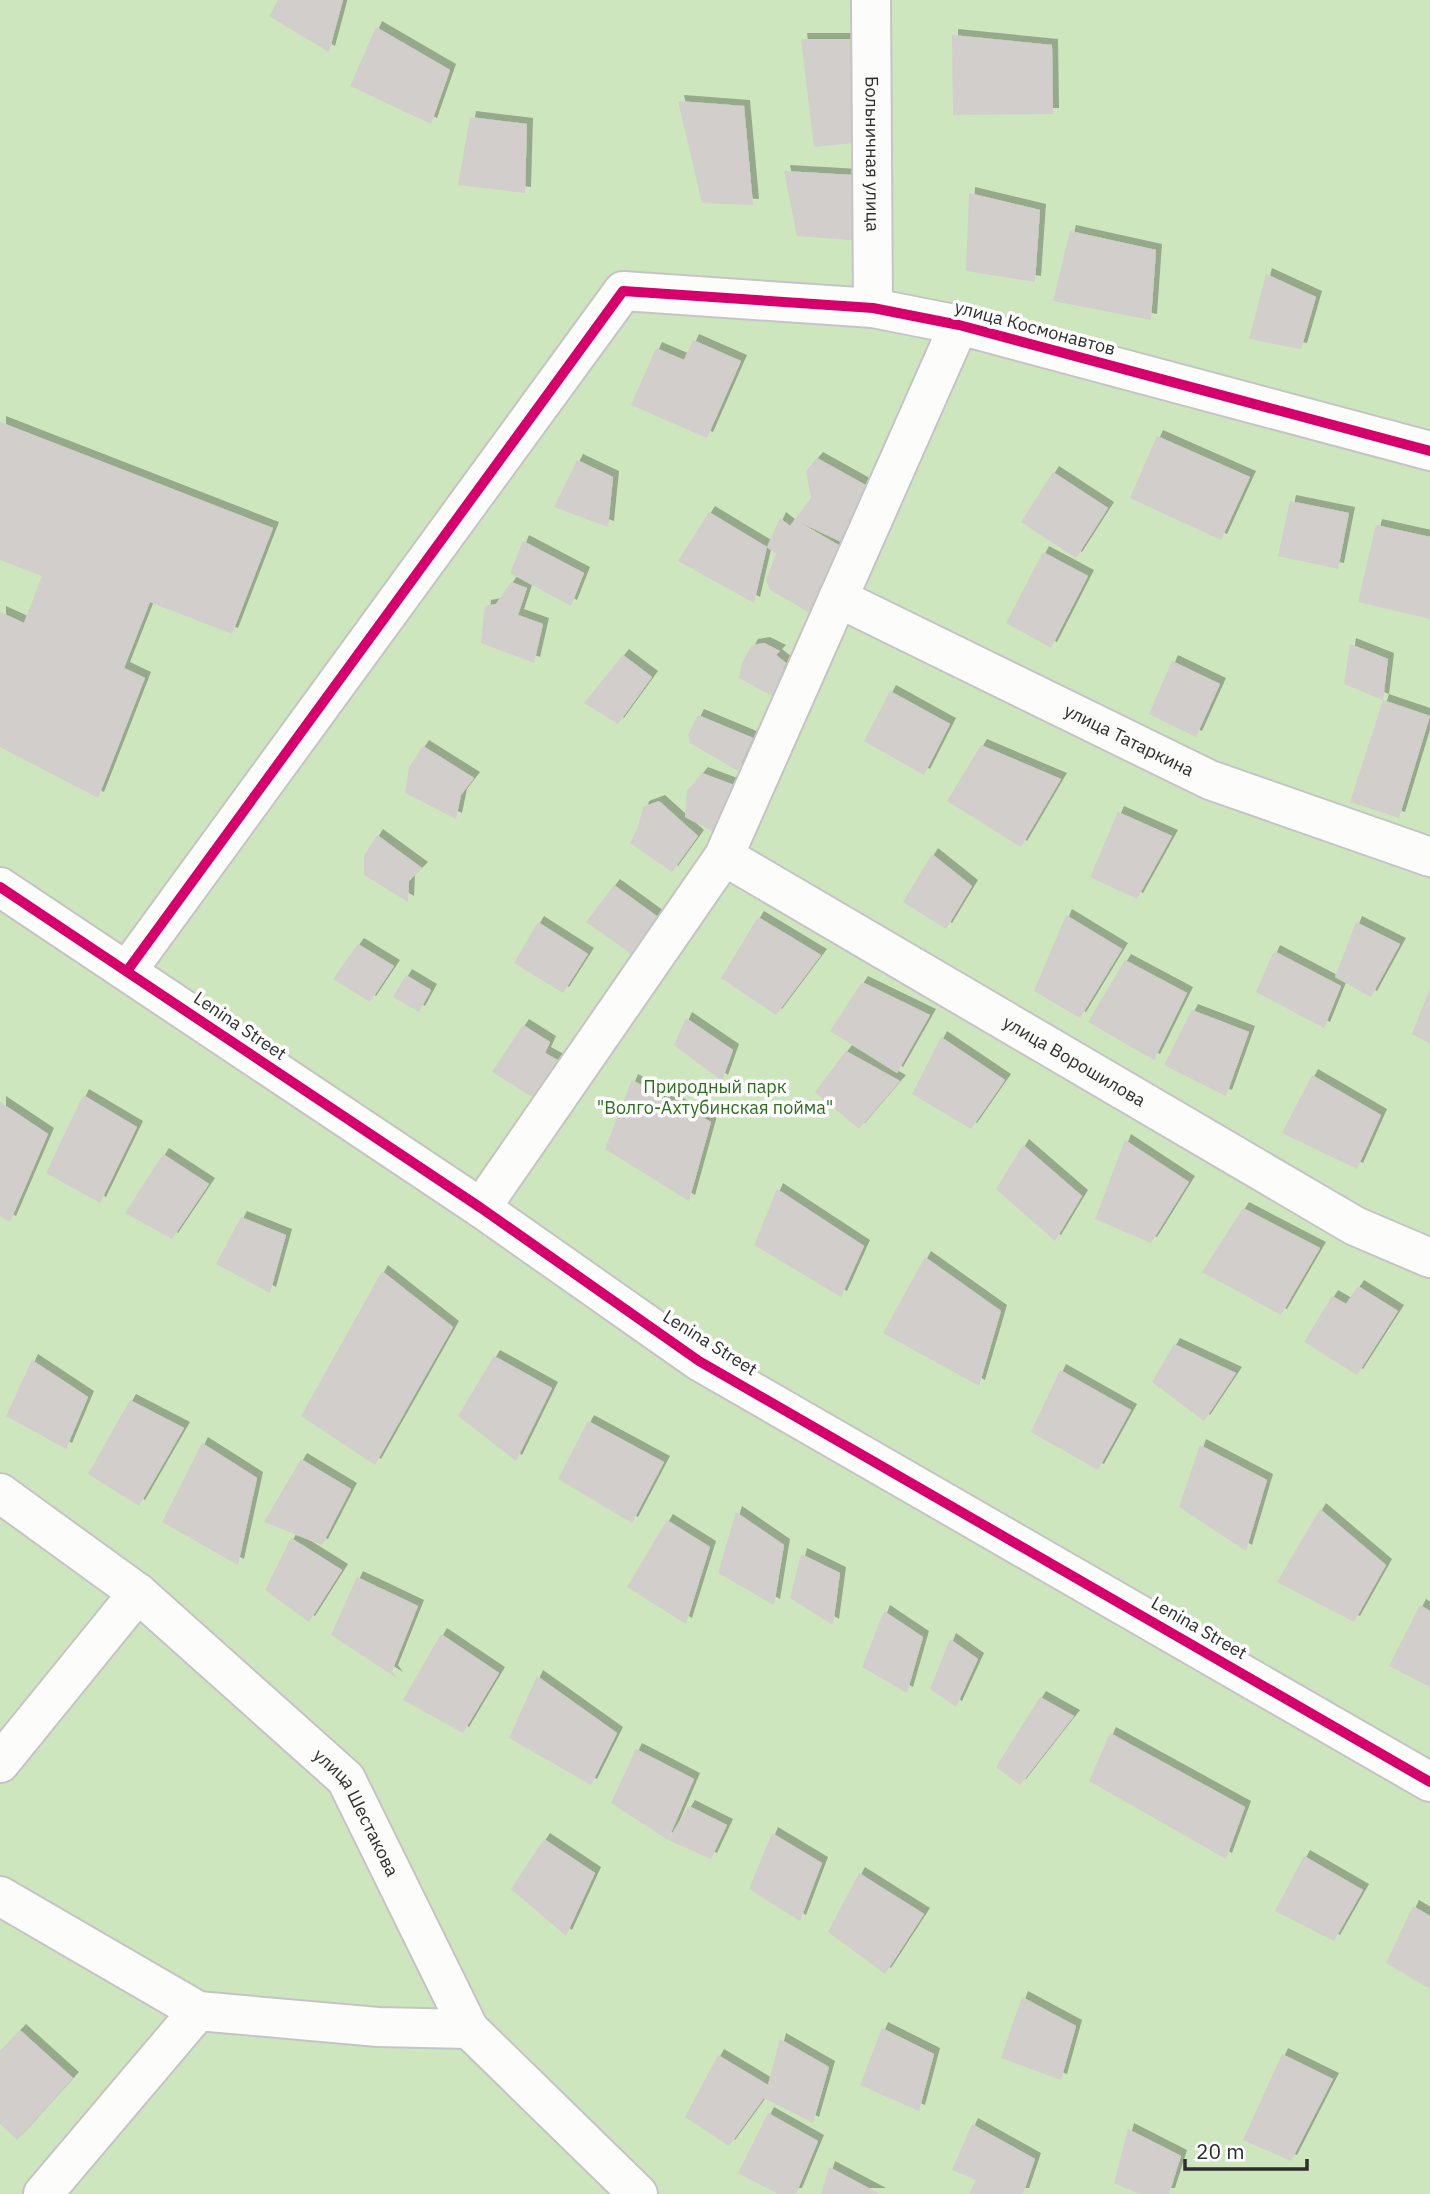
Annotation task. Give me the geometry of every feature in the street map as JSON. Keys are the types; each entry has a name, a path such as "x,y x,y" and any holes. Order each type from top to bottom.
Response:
{"street":[{"name":"Больничная улица","path":"871,0 873,308"},
{"name":"улица Космонавтов","path":"127,971 623,291 873,308 959,325 1430,450"},
{"path":"481,1208 724,856 959,325"},
{"name":"улица Татаркина","path":"838,598 1210,780 1430,857"},
{"name":"улица Ворошилова","path":"724,856 1355,1226 1430,1258"},
{"name":"Lenina Street","path":"0,887 481,1208 699,1361 1430,1782"},
{"name":"улица Шестакова","path":"0,1493 138,1593 346,1779 469,2029 638,2194"},
{"path":"0,1763 138,1593"},
{"path":"0,1896 198,2011 378,2027 469,2029"},
{"path":"43,2194 198,2011"}],"green space":[{"name":"Природный парк \"Волго-Ахтубинская пойма\"","path":"0,0 1430,0 1430,2194 0,2194"}],"building":[{"path":"278,0 343,0 329,52 269,16"},
{"path":"376,27 450,70 431,124 350,86"},
{"path":"952,35 1052,45 1053,114 953,115"},
{"path":"801,39 862,39 864,142 814,147"},
{"path":"678,101 744,106 753,205 702,203"},
{"path":"470,117 527,124 525,193 458,185"},
{"path":"784,171 853,175 863,241 797,236"},
{"path":"969,193 1040,210 1035,282 966,271"},
{"path":"1070,231 1156,250 1151,320 1053,301"},
{"path":"1266,274 1316,297 1301,349 1249,339"},
{"path":"693,340 741,361 707,438 631,405 656,348 684,360"},
{"path":"0,422 273,528 232,634 150,602 124,668 145,678 98,798 0,747 0,612 24,623 42,576 0,560"},
{"path":"1157,436 1250,477 1221,540 1130,498"},
{"path":"817,458 871,488 852,547 799,522 854,554 819,618 770,590 766,580 776,554 767,547 780,518 790,526 811,498 806,471"},
{"path":"577,460 613,477 608,527 554,507"},
{"path":"1053,472 1108,508 1076,558 1021,522"},
{"path":"1290,501 1349,513 1338,569 1278,556"},
{"path":"709,512 767,547 754,603 678,561"},
{"path":"1376,525 1430,537 1430,619 1358,602"},
{"path":"523,541 584,573 571,606 510,573"},
{"path":"1043,552 1088,576 1051,648 1006,623"},
{"path":"511,582 527,588 518,615 543,624 534,663 481,643 485,606 496,604"},
{"path":"764,643 780,651 776,655 786,663 783,669 788,675 776,698 739,678 742,663 752,645"},
{"path":"1350,644 1388,659 1383,700 1344,684"},
{"path":"623,655 652,677 618,724 584,703"},
{"path":"1172,661 1220,684 1196,737 1149,714"},
{"path":"890,691 950,724 924,775 864,741"},
{"path":"1383,700 1430,716 1399,818 1350,802"},
{"path":"698,715 753,738 738,771 690,743 688,735"},
{"path":"981,745 1061,779 1021,847 947,801"},
{"path":"423,746 474,778 461,795 456,819 405,793 409,767"},
{"path":"702,773 742,788 720,835 685,817 687,791"},
{"path":"659,801 698,836 672,872 630,843 643,807"},
{"path":"1118,812 1172,836 1137,899 1090,877"},
{"path":"377,835 422,868 409,881 408,902 364,875 364,856"},
{"path":"932,854 972,886 946,929 903,902"},
{"path":"614,885 665,922 636,957 586,922"},
{"path":"1066,915 1122,949 1080,1018 1034,991"},
{"path":"758,917 821,955 776,1015 721,978"},
{"path":"538,922 588,954 563,993 514,963"},
{"path":"1356,922 1400,944 1371,997 1335,977"},
{"path":"358,944 394,966 370,1002 333,979"},
{"path":"1274,951 1341,986 1324,1028 1256,992"},
{"path":"1125,960 1187,993 1154,1060 1088,1022"},
{"path":"406,975 431,990 419,1012 393,997"},
{"path":"862,982 930,1015 897,1073 830,1031"},
{"path":"1430,988 1430,1044 1412,1034"},
{"path":"1192,1010 1249,1032 1226,1096 1164,1065"},
{"path":"686,1018 733,1050 722,1081 674,1045"},
{"path":"523,1025 550,1042 545,1053 563,1063 537,1100 492,1072"},
{"path":"941,1037 1005,1080 971,1129 912,1094"},
{"path":"846,1051 900,1081 859,1129 815,1092"},
{"path":"1312,1075 1381,1115 1357,1169 1282,1133"},
{"path":"632,1080 711,1122 689,1201 605,1149"},
{"path":"83,1095 137,1127 100,1203 46,1173"},
{"path":"0,1102 48,1134 10,1222 0,1216"},
{"path":"1125,1140 1189,1182 1151,1243 1095,1219"},
{"path":"1023,1145 1082,1196 1055,1241 996,1189"},
{"path":"163,1154 209,1184 172,1239 125,1213"},
{"path":"777,1189 864,1246 841,1297 754,1245"},
{"path":"1243,1208 1320,1248 1281,1315 1202,1272"},
{"path":"241,1217 286,1235 270,1293 216,1264"},
{"path":"925,1257 1001,1311 979,1386 883,1333"},
{"path":"382,1271 453,1327 375,1465 301,1416"},
{"path":"1358,1286 1398,1311 1357,1375 1304,1342 1332,1296 1346,1304"},
{"path":"1174,1344 1236,1373 1204,1421 1152,1382"},
{"path":"494,1356 552,1388 516,1461 458,1416"},
{"path":"32,1360 88,1397 66,1449 6,1416"},
{"path":"1060,1370 1131,1410 1098,1470 1031,1432"},
{"path":"130,1400 184,1428 139,1506 88,1474"},
{"path":"588,1421 664,1462 632,1523 558,1479"},
{"path":"202,1443 257,1478 238,1565 162,1522"},
{"path":"1200,1445 1267,1480 1246,1551 1179,1507"},
{"path":"301,1459 351,1489 322,1545 264,1522"},
{"path":"1320,1509 1386,1565 1354,1622 1277,1582"},
{"path":"736,1512 784,1545 774,1605 718,1573"},
{"path":"667,1520 710,1547 686,1624 627,1587"},
{"path":"291,1538 342,1570 309,1622 265,1590"},
{"path":"801,1554 840,1573 833,1625 790,1598"},
{"path":"357,1577 418,1606 392,1671 397,1678 331,1635"},
{"path":"1420,1605 1430,1611 1430,1687 1389,1666"},
{"path":"884,1611 923,1637 907,1693 862,1667"},
{"path":"441,1634 499,1673 463,1733 403,1700"},
{"path":"950,1639 978,1659 956,1707 930,1689"},
{"path":"537,1676 617,1733 591,1785 509,1738"},
{"path":"1040,1697 1074,1716 1020,1785 996,1767"},
{"path":"1110,1733 1245,1807 1226,1859 1089,1781"},
{"path":"636,1749 694,1779 668,1840 611,1803"},
{"path":"689,1806 727,1825 711,1859 668,1840"},
{"path":"772,1833 822,1863 800,1921 749,1889"},
{"path":"544,1839 595,1873 566,1936 511,1889"},
{"path":"1304,1856 1363,1890 1334,1941 1275,1911"},
{"path":"859,1873 924,1914 885,1974 828,1932"},
{"path":"1413,1906 1430,1916 1430,1989 1386,1963"},
{"path":"1022,1997 1076,2026 1061,2080 1001,2058"},
{"path":"882,2028 934,2054 919,2111 860,2085"},
{"path":"20,2030 73,2078 17,2140 0,2124 0,2051"},
{"path":"780,2039 829,2067 813,2123 764,2098 729,2146 685,2117 718,2055 768,2085"},
{"path":"1282,2054 1333,2079 1291,2161 1243,2140"},
{"path":"768,2113 818,2141 796,2194 778,2194 738,2173"},
{"path":"972,2124 1035,2159 1023,2194 969,2194 976,2180 952,2170"},
{"path":"1128,2129 1181,2156 1169,2194 1139,2194 1114,2183"},
{"path":"829,2167 880,2194 821,2194"}],"cycle path":[{"path":"127,971 623,291 873,308 959,325 1430,451"},
{"path":"0,887 481,1208 699,1361 1430,1782"}]}
